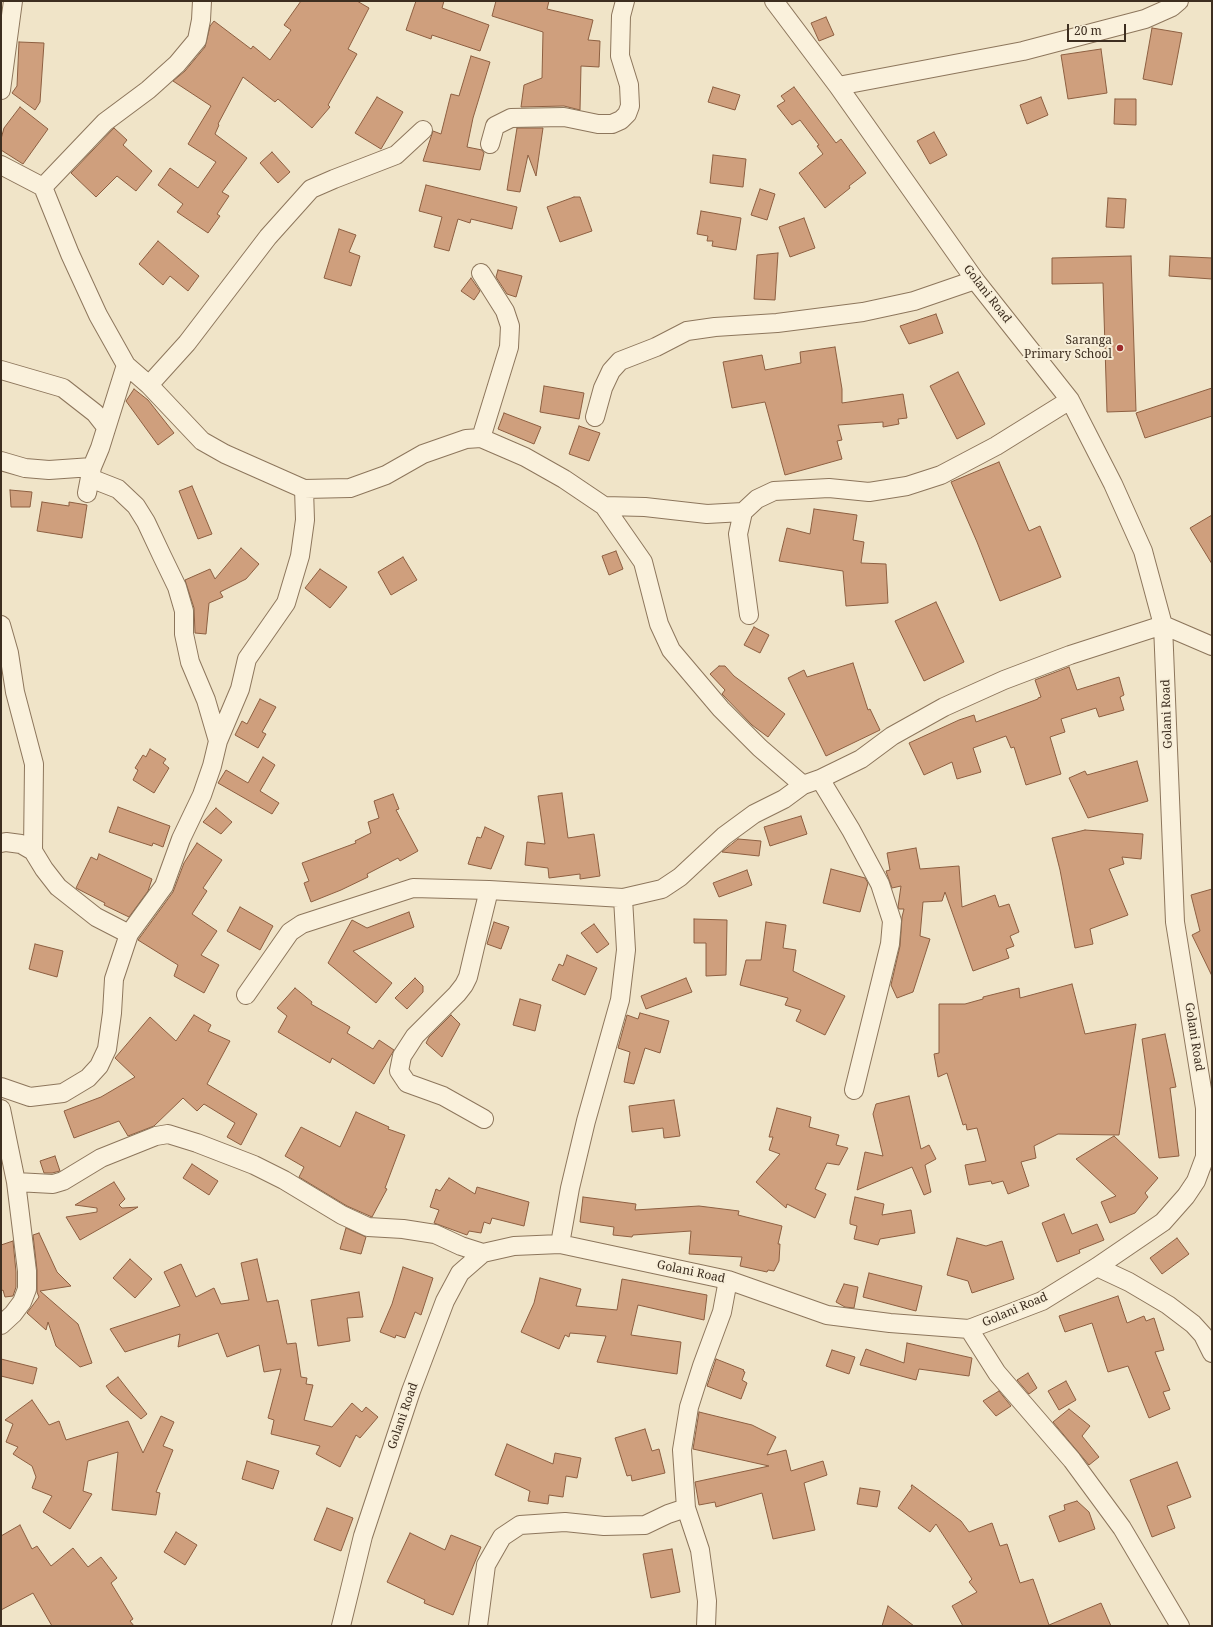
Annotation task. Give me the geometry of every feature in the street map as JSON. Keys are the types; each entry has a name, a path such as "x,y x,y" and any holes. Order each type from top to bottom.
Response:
{"street":[{"path":"1,90 13,1"},
{"path":"44,187 105,122 148,90 182,58 197,40 201,20 202,1"},
{"path":"490,144 495,126 511,118 564,117 598,124 612,124 627,114 630,106 629,85 620,56 621,16 625,1"},
{"name":"Golani Road","path":"341,1626 363,1536 411,1391 445,1301 460,1273 483,1254 514,1246 560,1244 728,1280 828,1315 890,1323 969,1329 1042,1301 1097,1267 1163,1222 1186,1196 1209,1156 1205,1108 1175,922 1163,625 1143,551 1113,484 1070,400 975,280 838,86 774,1"},
{"path":"838,86 1024,51 1145,20 1173,3"},
{"path":"149,385 187,344 268,237 311,189 396,155 423,130"},
{"path":"1,165 44,187 70,254 98,315 126,365 149,385 202,441 225,454 304,489 350,488 386,475 423,454 466,439 480,438 524,456 564,478 604,506 643,562 659,624 671,650 721,709 760,748 811,782 851,830 880,884 892,921 890,944 854,1090"},
{"path":"480,438 509,347 510,326 505,311 481,273"},
{"path":"595,417 602,388 611,371 620,361 656,347 687,331 715,327 777,323 863,312 914,301 975,280"},
{"path":"89,479 126,365"},
{"path":"1,370 63,388 95,412 106,427"},
{"path":"749,615 738,534 743,512 757,499 774,491 829,488 869,492 906,486 941,475 996,446 1070,400"},
{"path":"1,461 25,468 49,470 89,479 118,489 136,506 146,522 177,587 184,610 184,634 190,662 206,700 218,741"},
{"path":"1,1087 30,1096 63,1093 88,1078 99,1066 107,1049 112,1013 114,979 129,934 164,886 181,839 202,795 212,766 218,741 240,689 247,659 286,603 300,556 304,520 304,489"},
{"path":"604,506 645,507 707,514 743,512"},
{"path":"1,625 10,653 15,692 34,764 33,851"},
{"path":"246,995 290,932 302,924 413,888 489,890 623,898 662,889 680,877 724,836 754,814 784,799 811,782 861,759 892,736 944,708 1004,680 1070,655 1163,625 1212,646"},
{"path":"1,843 6,842 21,844 33,851 44,869 58,887 96,917 129,934"},
{"path":"484,1119 443,1096 407,1083 398,1071 402,1056 415,1036 464,985 468,977 489,890"},
{"path":"560,1244 570,1188 586,1121 620,1000 626,950 623,898"},
{"path":"1,1109 16,1182 27,1271 27,1290 22,1302 13,1314 1,1324"},
{"path":"16,1182 53,1184 101,1158 156,1136 168,1134 197,1143 254,1165 284,1180 342,1215 368,1227 403,1229 435,1234 483,1254"},
{"path":"1097,1267 1129,1282 1168,1305 1194,1324 1203,1335 1212,1353"},
{"path":"706,1626 707,1601 700,1550 686,1508 682,1450 688,1407 722,1312 728,1280"},
{"path":"969,1329 997,1373 1072,1460 1122,1528 1180,1626"},
{"path":"478,1626 486,1565 502,1537 520,1525 565,1522 604,1526 645,1525 668,1514 686,1508"}],"building":[{"path":"301,1 357,1 369,8 348,49 357,54 328,105 330,107 312,128 278,99 275,102 243,77 218,124 219,125 215,134 247,158 222,192 229,196 217,214 220,216 208,233 177,212 183,204 158,185 170,168 198,188 216,162 188,144 211,106 173,81 185,71 205,47 210,26 214,21 251,49 253,46 270,60 291,30 284,25"},
{"path":"416,1 444,1 442,8 489,25 480,51 432,35 431,39 406,30"},
{"path":"496,1 549,1 547,9 593,20 588,40 600,41 599,67 581,66 580,110 564,106 521,107 524,85 542,78 543,32 492,16"},
{"path":"826,17 834,35 819,41 811,23"},
{"path":"1152,28 1182,33 1172,85 1143,79"},
{"path":"19,42 44,43 40,102 35,110 12,93 17,86"},
{"path":"1101,49 1107,93 1068,99 1061,55"},
{"path":"471,56 490,62 473,118 467,147 482,150 484,153 480,170 423,161 433,131 441,134 451,94 459,96"},
{"path":"713,87 740,95 735,110 708,102"},
{"path":"794,87 836,143 841,139 866,173 825,208 799,173 823,154 817,146 819,145 800,120 792,125 777,106 785,101 781,96"},
{"path":"377,97 403,112 381,149 355,133"},
{"path":"1041,97 1048,115 1027,124 1020,105"},
{"path":"1115,99 1136,99 1136,125 1114,124"},
{"path":"20,107 48,129 23,164 1,150 1,139 4,128"},
{"path":"114,128 127,140 123,145 152,171 136,191 117,176 96,197 71,173"},
{"path":"517,128 543,128 536,176 528,155 520,192 507,190"},
{"path":"934,132 947,155 930,164 917,141"},
{"path":"272,152 290,172 278,183 260,163"},
{"path":"713,155 746,159 743,187 710,183"},
{"path":"426,185 517,207 512,229 471,219 470,223 458,219 449,251 434,247 442,217 419,211"},
{"path":"760,189 775,194 767,220 751,215"},
{"path":"574,197 580,197 592,231 560,242 547,207"},
{"path":"1108,198 1126,199 1124,228 1106,227"},
{"path":"701,211 741,218 736,250 712,246 713,241 707,241 708,236 697,234"},
{"path":"804,218 815,248 790,257 779,227"},
{"path":"339,229 356,235 349,252 360,256 351,286 324,278"},
{"path":"158,241 199,276 188,291 170,276 163,285 139,264"},
{"path":"778,253 775,300 754,299 757,255"},
{"name":"Saranga Primary School","path":"1131,256 1136,411 1107,412 1103,283 1052,284 1052,258"},
{"path":"1170,256 1212,258 1212,279 1169,276"},
{"path":"498,270 522,276 516,297 507,294 496,277"},
{"path":"471,278 480,291 474,300 461,291"},
{"path":"936,314 943,333 909,344 900,326"},
{"path":"835,347 842,389 842,403 903,394 907,418 898,419 899,424 883,427 883,422 838,425 842,440 837,441 842,459 785,475 765,402 732,408 723,362 762,355 765,370 801,363 800,352"},
{"path":"958,372 985,424 957,439 930,386"},
{"path":"544,386 584,393 579,419 540,412"},
{"path":"1212,388 1212,416 1145,438 1136,413"},
{"path":"134,389 148,400 174,433 158,445 126,401"},
{"path":"504,413 541,427 534,444 498,429"},
{"path":"579,426 600,433 589,461 569,454"},
{"path":"999,462 1029,531 1040,526 1061,577 1000,601 951,482"},
{"path":"192,486 212,534 198,539 179,491"},
{"path":"10,490 32,492 30,507 11,507"},
{"path":"42,502 69,506 69,502 87,505 82,538 37,531"},
{"path":"814,509 857,515 853,540 864,542 861,563 886,564 888,603 846,606 843,571 779,561 787,528 810,534"},
{"path":"1212,515 1212,564 1190,528"},
{"path":"241,548 259,564 246,579 220,592 223,597 209,603 206,634 195,633 194,608 185,580 210,569 215,579"},
{"path":"616,551 623,569 609,575 602,556"},
{"path":"403,557 417,580 391,595 378,572"},
{"path":"320,569 347,587 330,608 305,588"},
{"path":"936,602 964,662 924,681 895,621"},
{"path":"754,627 769,635 760,653 744,645"},
{"path":"853,663 868,710 870,709 880,730 826,756 788,678 804,670 807,677"},
{"path":"719,666 725,666 734,676 785,714 768,737 752,725 722,694 725,690 710,674"},
{"path":"1069,667 1077,690 1119,677 1124,695 1120,697 1124,710 1099,717 1096,708 1061,719 1065,732 1050,737 1061,774 1026,785 1014,747 1011,748 1006,736 973,748 981,772 957,779 952,762 924,775 909,743 959,720 974,715 976,722 1038,699 1041,697 1035,680"},
{"path":"260,699 276,707 262,732 266,734 258,748 235,735 242,721 247,724"},
{"path":"150,749 166,759 163,763 169,768 154,793 133,780 138,770 135,768 143,755 146,757"},
{"path":"263,757 275,765 260,791 279,803 272,814 218,783 226,770 248,783"},
{"path":"1137,761 1148,801 1088,818 1069,778 1085,771 1087,775"},
{"path":"562,793 568,838 594,834 600,876 580,879 580,874 549,878 548,868 525,865 527,842 545,844 538,796"},
{"path":"393,794 399,809 396,810 418,851 400,861 398,858 367,874 368,877 311,902 304,883 309,881 302,863 356,843 355,841 371,833 368,822 379,818 374,801"},
{"path":"118,807 170,826 163,847 153,843 152,846 109,832"},
{"path":"216,808 232,822 221,834 203,822"},
{"path":"801,816 807,834 770,846 764,827"},
{"path":"485,827 504,836 491,869 468,864 477,837 481,838"},
{"path":"1085,830 1143,834 1141,859 1122,857 1124,864 1109,869 1128,915 1090,929 1093,944 1075,948 1060,870 1052,838"},
{"path":"738,839 761,841 759,856 722,852"},
{"path":"197,843 222,860 203,888 207,891 192,914 217,931 201,955 219,965 204,993 174,976 178,965 138,940 173,892 184,863"},
{"path":"916,848 920,869 959,866 962,907 995,895 999,907 1009,904 1019,932 1010,936 1014,946 1006,949 1009,958 973,971 945,892 942,901 923,902 920,936 930,939 913,992 897,998 891,985 900,946 904,909 899,909 898,907 901,886 892,888 886,871 890,870 887,853"},
{"path":"99,854 152,879 148,891 129,917 104,905 105,903 76,888 91,857 97,860"},
{"path":"831,869 865,878 868,883 860,912 823,903"},
{"path":"747,870 752,885 719,897 713,883"},
{"path":"1212,889 1212,976 1192,935 1200,931 1191,895"},
{"path":"240,907 273,926 260,950 227,931"},
{"path":"409,912 414,927 353,951 392,983 376,1003 328,963 352,920 367,928"},
{"path":"694,919 727,920 726,975 706,976 706,943 694,943"},
{"path":"494,922 509,927 501,949 487,944"},
{"path":"766,922 786,925 783,948 796,950 793,971 845,996 825,1035 796,1021 801,1010 785,1005 788,998 740,985 746,960 761,960"},
{"path":"594,924 609,944 597,953 581,933"},
{"path":"35,944 63,951 57,977 29,969"},
{"path":"567,955 597,968 585,995 552,980 559,964 563,966"},
{"path":"415,978 423,986 423,992 407,1009 395,998"},
{"path":"686,978 692,992 646,1009 641,996"},
{"path":"1072,984 1085,1034 1136,1024 1119,1135 1058,1134 1034,1146 1036,1158 1021,1162 1029,1186 1008,1194 1003,1181 992,1184 991,1181 969,1185 965,1165 986,1161 977,1128 967,1130 966,1124 963,1125 947,1073 938,1077 934,1054 939,1053 939,1004 965,1004 983,999 983,997 1019,988 1020,998"},
{"path":"295,988 312,1002 311,1004 350,1027 347,1033 373,1049 379,1040 394,1050 374,1084 332,1058 330,1063 278,1032 287,1016 277,1008"},
{"path":"520,999 541,1005 535,1031 513,1025"},
{"path":"640,1013 669,1021 660,1053 645,1048 634,1084 624,1082 630,1052 618,1048 627,1015 638,1019"},
{"path":"194,1015 211,1025 208,1031 230,1041 207,1084 257,1114 241,1145 227,1137 235,1123 204,1104 197,1111 183,1098 154,1126 128,1136 119,1121 74,1138 64,1111 101,1097 135,1077 115,1058 150,1017 176,1041"},
{"path":"451,1015 460,1024 442,1057 426,1043 429,1037"},
{"path":"1165,1034 1176,1087 1170,1088 1179,1156 1159,1158 1142,1039"},
{"path":"909,1096 921,1149 929,1145 936,1159 925,1165 931,1192 924,1195 912,1167 857,1190 865,1152 883,1156 873,1114 876,1104"},
{"path":"674,1100 680,1136 664,1138 663,1128 632,1132 629,1106"},
{"path":"777,1108 811,1117 809,1127 839,1135 836,1145 848,1148 839,1165 827,1163 815,1189 826,1194 815,1218 787,1204 786,1208 756,1182 780,1154 769,1150 773,1137 769,1137"},
{"path":"356,1112 389,1127 388,1129 405,1135 385,1188 387,1189 372,1217 347,1206 299,1177 304,1167 285,1156 301,1127 340,1147"},
{"path":"1114,1136 1158,1178 1145,1193 1148,1197 1135,1213 1110,1223 1101,1202 1116,1196 1076,1159"},
{"path":"55,1156 60,1171 44,1173 40,1161"},
{"path":"192,1164 218,1181 209,1195 183,1178"},
{"path":"449,1178 475,1194 477,1187 529,1202 524,1226 492,1218 490,1224 484,1222 481,1233 469,1231 467,1235 434,1223 439,1210 430,1207 436,1189 440,1191"},
{"path":"114,1182 125,1199 119,1205 122,1208 138,1207 80,1240 66,1217 97,1212 97,1208 75,1205"},
{"path":"583,1197 636,1204 635,1210 699,1206 739,1211 738,1215 782,1226 778,1244 780,1244 779,1261 774,1271 768,1270 767,1272 740,1266 742,1257 689,1254 691,1231 633,1235 632,1237 613,1235 614,1227 580,1222"},
{"path":"855,1197 884,1204 882,1215 911,1210 915,1233 880,1239 878,1245 854,1239 857,1226 850,1224 850,1220"},
{"path":"1064,1214 1072,1234 1097,1224 1104,1240 1079,1250 1080,1253 1057,1262 1042,1223"},
{"path":"346,1228 366,1237 361,1254 340,1249"},
{"path":"39,1233 57,1272 71,1286 40,1291 78,1324 92,1363 80,1367 56,1346 48,1322 46,1330 27,1313 39,1297 37,1292 37,1270 33,1235"},
{"path":"957,1238 986,1246 1002,1241 1014,1279 972,1293 968,1281 947,1275"},
{"path":"1177,1238 1189,1254 1162,1274 1150,1258"},
{"path":"13,1241 16,1287 13,1296 5,1297 3,1290 1,1291 1,1245"},
{"path":"130,1259 152,1279 135,1298 113,1278"},
{"path":"257,1259 267,1302 278,1300 287,1344 296,1343 301,1377 307,1378 306,1384 313,1385 304,1420 332,1427 352,1403 362,1412 366,1407 378,1417 360,1438 356,1435 340,1467 316,1454 320,1446 271,1434 274,1420 268,1418 281,1369 264,1372 259,1345 227,1357 218,1333 178,1347 180,1334 125,1352 110,1329 180,1306 164,1272 181,1264 196,1297 214,1288 221,1304 249,1300 241,1263"},
{"path":"403,1267 433,1278 421,1315 415,1312 405,1338 396,1335 395,1338 380,1332 392,1304"},
{"path":"869,1273 922,1286 916,1311 863,1297"},
{"path":"540,1278 581,1289 576,1306 617,1310 622,1279 707,1295 704,1320 638,1305 631,1335 681,1342 677,1374 597,1362 606,1336 570,1333 569,1337 565,1335 559,1349 521,1332 534,1303"},
{"path":"844,1284 858,1287 854,1308 845,1307 836,1302"},
{"path":"359,1292 363,1317 347,1318 350,1341 318,1346 311,1300"},
{"path":"1118,1296 1127,1323 1144,1316 1146,1321 1154,1318 1164,1350 1155,1352 1170,1390 1163,1392 1170,1409 1149,1418 1128,1366 1108,1372 1092,1323 1065,1332 1059,1316"},
{"path":"907,1343 972,1358 969,1376 919,1369 916,1380 860,1365 866,1349 904,1363"},
{"path":"832,1350 855,1357 849,1374 826,1366"},
{"path":"1,1359 37,1368 33,1384 1,1376"},
{"path":"716,1359 744,1370 743,1371 745,1372 742,1380 747,1383 741,1399 707,1386"},
{"path":"1028,1373 1037,1388 1029,1394 1017,1380"},
{"path":"118,1377 147,1414 141,1419 111,1393 106,1386"},
{"path":"1066,1381 1076,1400 1059,1410 1048,1391"},
{"path":"999,1391 1011,1406 996,1416 983,1401"},
{"path":"32,1400 49,1425 59,1421 66,1440 128,1421 143,1453 161,1416 174,1422 163,1446 173,1450 156,1492 160,1493 156,1515 112,1510 118,1452 88,1461 83,1491 92,1494 70,1529 43,1512 52,1496 32,1488 36,1477 32,1466 13,1454 18,1447 6,1442 13,1424 5,1420"},
{"path":"1069,1409 1090,1426 1082,1436 1099,1457 1089,1465 1053,1422"},
{"path":"699,1412 752,1425 776,1437 767,1455 786,1450 791,1471 823,1461 827,1475 804,1483 815,1530 773,1539 762,1493 716,1507 715,1502 699,1505 695,1482 769,1466 693,1449"},
{"path":"645,1429 652,1451 659,1449 665,1473 632,1481 631,1475 627,1476 615,1438"},
{"path":"507,1444 553,1464 555,1453 581,1458 577,1478 566,1476 563,1497 549,1495 548,1504 528,1501 530,1491 495,1475"},
{"path":"247,1461 279,1471 273,1489 242,1479"},
{"path":"1177,1462 1191,1497 1167,1506 1175,1528 1152,1537 1130,1480"},
{"path":"912,1485 961,1521 969,1532 992,1523 1000,1546 1007,1544 1020,1583 1033,1579 1049,1625 1101,1603 1111,1626 963,1626 952,1606 977,1592 969,1582 972,1579 936,1524 930,1532 898,1508 912,1488"},
{"path":"860,1488 880,1491 877,1507 857,1504"},
{"path":"1077,1501 1089,1512 1095,1529 1059,1542 1049,1516 1065,1510 1064,1505"},
{"path":"327,1508 353,1518 341,1551 314,1540"},
{"path":"20,1525 32,1549 37,1546 51,1566 73,1548 88,1567 101,1557 117,1578 111,1583 133,1619 130,1621 134,1626 52,1626 33,1593 1,1610 1,1536"},
{"path":"176,1532 197,1545 185,1565 164,1552"},
{"path":"410,1533 445,1550 451,1535 481,1547 453,1615 424,1603 425,1600 387,1582"},
{"path":"672,1549 680,1592 651,1598 643,1554"},
{"path":"888,1606 914,1626 882,1626"}],"place":[{"name":"Saranga Primary School","path":"1120,348"}]}
